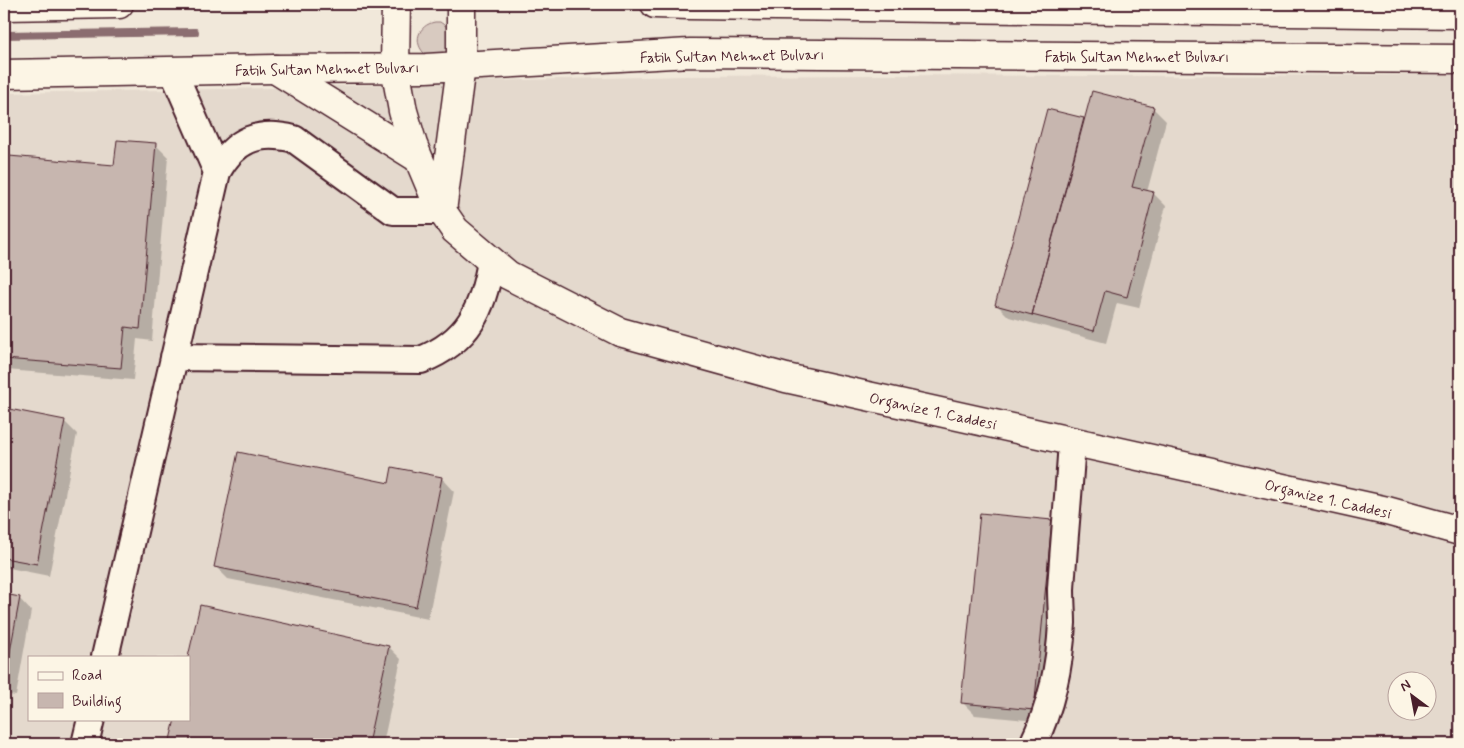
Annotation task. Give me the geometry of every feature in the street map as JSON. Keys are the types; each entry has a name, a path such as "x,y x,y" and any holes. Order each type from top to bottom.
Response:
{"main road":[{"path":"4,6 119,4"},
{"name":"Organize 1. Caddesi","path":"396,4 395,67 403,111 418,158 434,195 455,230 508,275 620,332 786,378 1387,511 1460,531"},
{"path":"442,210 461,66 461,4"},
{"path":"655,4 1460,14"},
{"name":"Fatih Sultan Mehmet Bulvarı","path":"4,74 426,68 690,54 1460,59"},
{"path":"275,69 418,158"}],"street":[{"path":"173,71 217,172"},
{"path":"105,656 217,172 224,160 233,149 256,137 269,134 282,136 294,139 393,211 442,210"},
{"path":"174,358 422,360 446,348 457,339 468,325 481,302 491,261"},
{"path":"1033,744 1046,712 1055,680 1060,651 1062,622 1061,592 1072,442"},
{"path":"85,744 91,720"}],"shaded area":[{"path":"440,22 450,29 453,45 447,54 426,55 419,45 419,35 424,27"},
{"path":"1460,75 1460,744 4,744 4,93 273,88 687,76"}],"building":[{"path":"1092,91 1154,107 1132,187 1154,192 1127,297 1105,291 1094,331 1032,315"},
{"path":"1047,109 1084,118 1032,315 995,305"},
{"path":"117,140 156,143 140,329 125,327 121,368 4,359 4,221 9,156 114,165"},
{"path":"4,156 9,156 4,221"},
{"path":"4,408 65,420 37,564 4,558"},
{"path":"238,452 389,483 392,467 442,477 416,607 214,567"},
{"path":"980,513 1052,520 1034,710 961,703"},
{"path":"4,594 20,597 4,684"},
{"path":"200,605 389,646 368,744 169,744 175,720 190,720 190,656 188,656"}],"waterway":[{"path":"4,35 195,32"}]}
